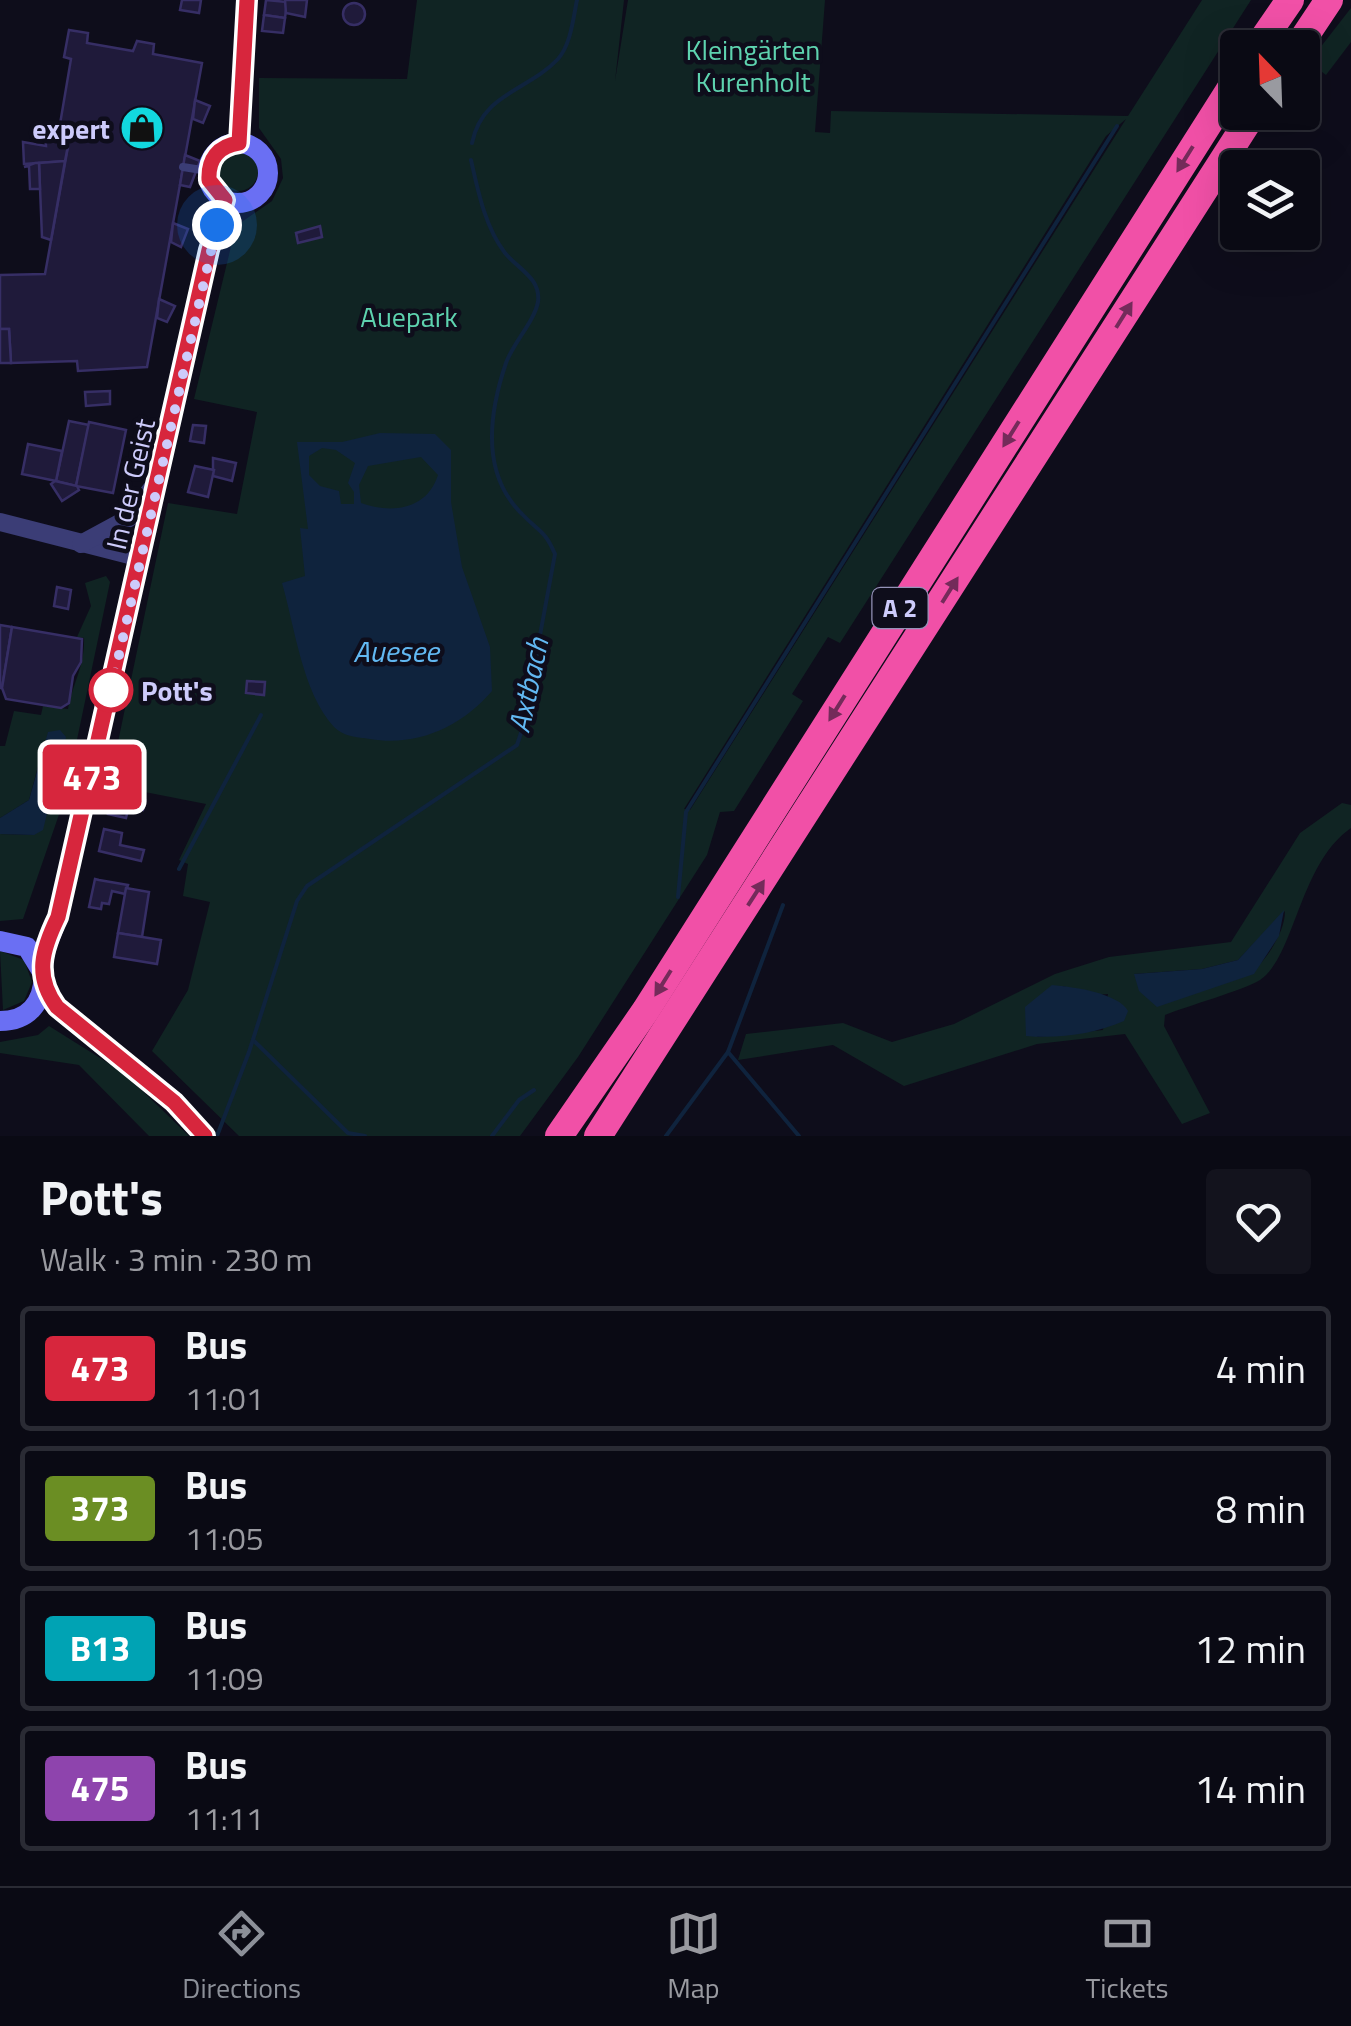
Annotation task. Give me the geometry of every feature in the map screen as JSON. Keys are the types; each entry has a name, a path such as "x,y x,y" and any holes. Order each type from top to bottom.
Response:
{"highway":[{"path":"1269,30 1290,0"},
{"path":"1309,30 1328,0"},
{"name":"A 2","path":"559,1136 646,1010 1220,106"},
{"name":"A 2","path":"598,1136 1242,130"}],"main road":[{"path":"239,143 247,0"},
{"path":"239,143 260,153 268,176 256,197 241,203 225,200 212,188 208,171 215,154 239,143"},
{"name":"In der Geist","path":"40,962 62,897 209,250 225,200"},
{"name":"In der Geist","path":"9,942 35,931 62,897"},
{"path":"9,942 40,962 44,989 90,1037 126,1062 204,1134"},
{"path":"28,1013 44,989"},
{"path":"0,1021 28,1013 90,1037"}],"street":[{"path":"81,544 129,518 160,478"},
{"path":"0,522 141,558"}],"lane":[{"path":"183,167 208,171"}],"green space":[{"path":"417,0 624,0 615,81 628,0 825,0 815,132 830,133 831,111 1128,116 1202,0 1251,0 1232,30 1220,30 1220,48 840,643 828,637 792,694 803,701 734,811 720,812 707,855 578,1057 520,1136 239,1136 152,1051 188,990 210,902 183,896 188,864 179,860 206,804 109,785 168,503 237,514 257,412 194,399 236,226 272,201 283,178 281,159 259,128 259,78 407,79","holes":["1126,119 690,810 684,809 1106,136"]},
{"path":"1351,8 1351,42 1326,75 1320,70 1320,48"},
{"path":"238,151 252,157 258,171 252,185 238,191 224,185 218,171 224,157"},
{"path":"106,576 110,582 65,797 23,919 0,921 0,834 34,835 45,740 29,800 0,818 0,746 5,746 14,711 41,715 43,706 68,709 84,648 84,638 77,637 91,606 85,583"},
{"path":"1342,803 1351,805 1351,828 1320,864 1272,968 1252,984 1165,1015 1164,1026 1210,1113 1182,1124 1125,1034 1037,1044 904,1086 833,1045 738,1060 746,1034 843,1023 892,1042 954,1024 1055,974 1109,957 1231,942 1300,833","holes":["1285,911 1272,948 1244,976 1210,984 1134,974 1202,969 1238,960","1063,986 1091,995 1108,994 1103,1030 1037,1037"]},
{"path":"0,951 24,960 32,982 24,1001 3,1010"},
{"path":"49,1026 124,1073 189,1136 149,1136 79,1065 0,1053 0,1042 38,1035"}],"water":[{"name":"Auesee","path":"380,433 435,434 451,450 451,502 462,567 490,647 492,691 466,715 421,737 387,741 351,736 338,730 314,696 301,658 282,583 305,576 300,528 308,529 297,442 342,442","holes":["322,448 336,450 355,463 348,483 354,492 354,504 341,504 339,491 320,486 309,475 309,456","421,457 438,475 426,496 396,508 361,503 359,485 368,466"]},
{"path":"60,730 66,737 43,830 34,835 0,834 0,818 29,800 48,732"},
{"path":"1284,910 1279,936 1254,974 1157,1007 1139,991 1134,974 1202,969 1238,960"},
{"path":"1052,985 1115,1000 1128,1011 1124,1021 1076,1035 1026,1036 1025,1007"}],"building":[{"path":"182,0 201,0 199,13 180,10"},
{"path":"266,0 287,2 285,18 264,15"},
{"path":"285,0 307,0 305,17 286,13"},
{"path":"354,3 362,6 362,22 354,25 346,22 343,14 346,6"},
{"path":"264,15 285,18 283,33 262,31"},
{"path":"69,30 88,33 87,43 133,51 137,41 154,44 153,54 202,63 147,367 78,371 77,361 11,363 9,329 0,329 0,275 45,274 71,130 59,130 71,59 64,57"},
{"path":"195,100 210,106 203,123 193,119"},
{"path":"45,128 71,130 65,161 24,164 23,142 46,146"},
{"path":"185,155 200,161 190,187 180,185"},
{"path":"65,161 51,240 42,237 39,163"},
{"path":"39,163 40,189 30,189 29,166 24,167"},
{"path":"173,223 188,229 181,247 171,242"},
{"path":"320,226 322,237 298,243 296,233"},
{"path":"159,299 175,306 167,322 157,318"},
{"path":"0,329 9,329 11,363 0,363"},
{"path":"110,391 110,404 86,406 85,392"},
{"path":"69,421 89,425 76,486 56,481"},
{"path":"89,422 126,430 113,493 76,486"},
{"path":"193,425 206,426 204,443 190,441"},
{"path":"28,444 62,451 56,481 22,474"},
{"path":"213,458 236,463 232,481 213,476"},
{"path":"195,466 214,470 208,497 188,492"},
{"path":"55,481 77,486 79,490 62,501 51,484"},
{"path":"57,587 71,590 68,609 54,606"},
{"path":"0,625 12,627 2,688 0,688"},
{"path":"12,627 82,639 81,662 73,676 69,703 61,708 6,699 2,688"},
{"path":"247,681 265,682 264,695 246,693"},
{"path":"113,795 145,800 143,810 129,806 126,818 108,814"},
{"path":"104,829 122,833 120,845 144,850 141,861 99,851"},
{"path":"95,879 128,885 125,894 112,891 109,904 102,903 101,909 89,907"},
{"path":"126,888 149,892 142,937 118,933"},
{"path":"118,933 161,940 157,964 114,957"}],"waterway":[{"name":"Axtbach","path":"472,143 485,113 558,59 569,39 577,0"},
{"path":"678,897 686,812 1117,126"},
{"name":"Axtbach","path":"217,1136 249,1052 297,901 307,886 517,745 523,727 555,554 544,535 509,498 499,480 492,442 495,402 506,363 532,317 538,294 532,280 505,253 492,232 471,160"},
{"path":"179,869 261,715"},
{"path":"666,1136 728,1052 783,905"},
{"path":"253,1040 348,1133 365,1136"},
{"path":"728,1052 799,1136"},
{"path":"492,1136 519,1100 534,1090"}],"bus line":[{"name":"473","path":"205,1136 174,1102 57,1007 44,989 40,962 58,917 95,765 209,250 225,200 212,188 210,162 222,148 239,143 247,0"}],"place":[{"name":"expert","path":"142,128"},
{"name":"Pott's","path":"111,690"}],"route":[{"path":"111,690 217,225"}],"park label":[{"name":"Kleingärten Kurenholt","path":"753,65"},
{"name":"Auepark","path":"409,316"}]}
